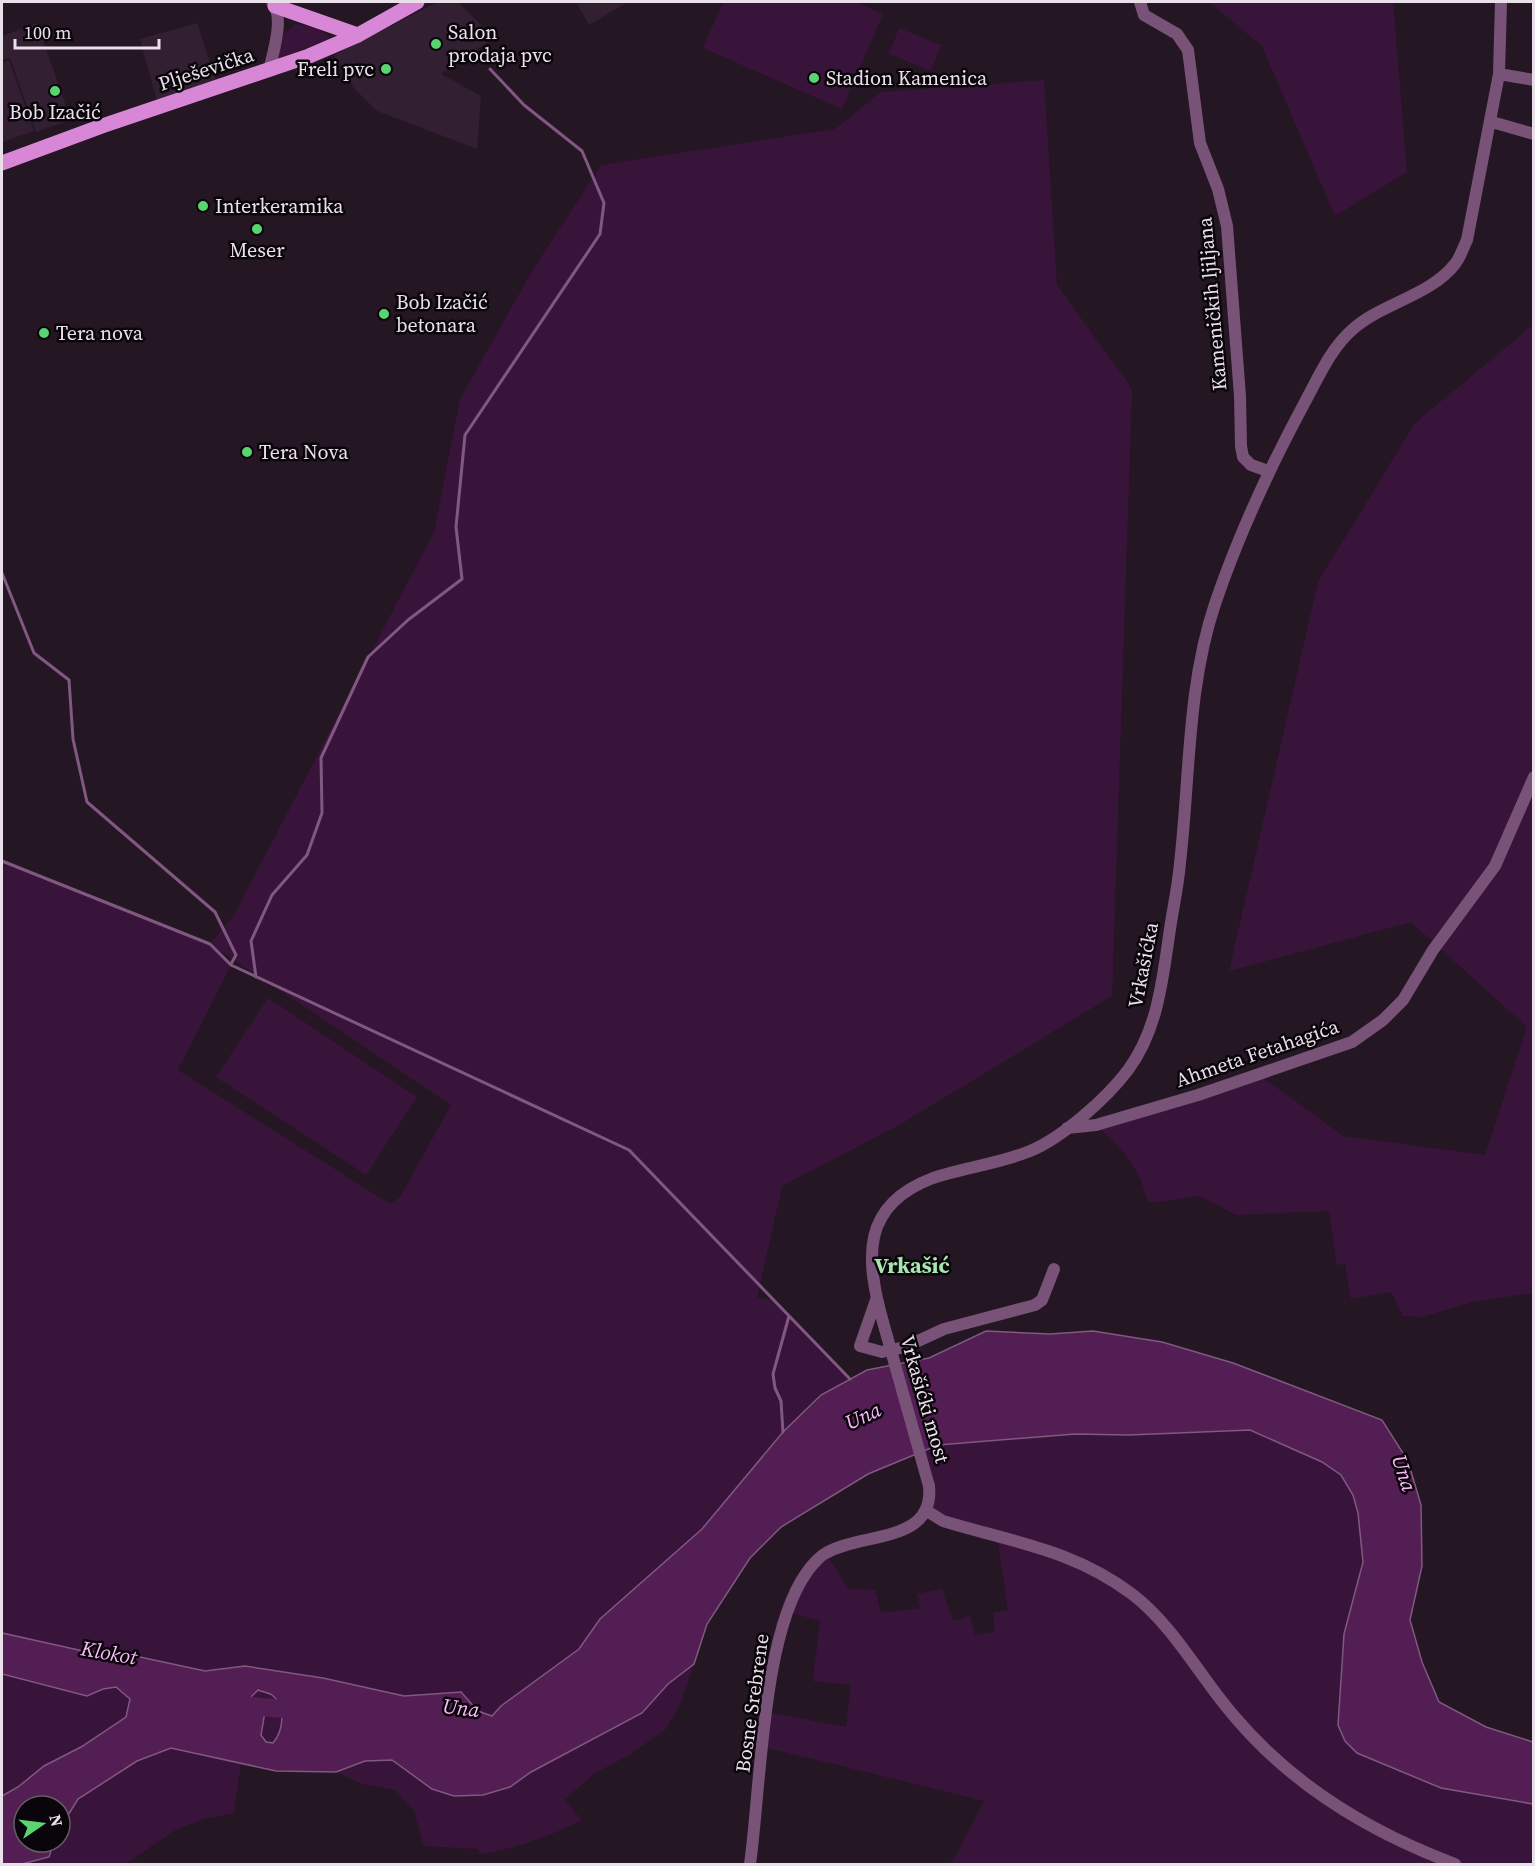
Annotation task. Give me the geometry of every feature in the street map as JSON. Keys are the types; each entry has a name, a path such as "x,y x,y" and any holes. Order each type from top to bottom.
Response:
{"main road":[{"name":"Plješevička","path":"2,163 120,120 269,71 358,35 417,2"},
{"path":"274,4 358,35"}],"street":[{"name":"Kameničkih ljiljana","path":"1140,2 1144,15 1177,34 1188,50 1200,143 1218,189 1227,226 1243,457 1251,465 1268,471"},
{"name":"Vrkašićka","path":"883,1322 876,1299 872,1237 881,1215 894,1200 934,1178 996,1163 1034,1150 1067,1128 1126,1072 1148,1037 1161,991 1180,866 1199,667 1214,608 1268,471 1335,350 1354,328 1435,282 1455,264 1467,240 1492,122 1499,74 1501,2"},
{"path":"269,71 278,22 274,4"},
{"path":"1499,74 1533,80"},
{"path":"1492,122 1533,135"},
{"name":"Ahmeta Fetahagića","path":"1067,1128 1096,1125 1198,1095 1352,1042 1383,1020 1403,1000 1433,950 1495,866 1533,777"},
{"path":"876,1299 860,1346 882,1352 905,1347 944,1329 1035,1305 1042,1300 1054,1269"},
{"name":"Vrkašićki most","path":"883,1322 929,1486 927,1510"},
{"path":"927,1510 943,1521 1072,1558 1133,1595 1172,1633 1200,1676 1268,1752 1325,1798 1355,1818 1407,1846 1455,1864"},
{"name":"Bosne Srebrene","path":"750,1864 772,1677 784,1621 795,1594 807,1571 826,1553 902,1530 921,1519 927,1510"}],"shaded area":[{"path":"437,2 458,2 494,38 441,74 481,96 477,149 377,111 353,87 334,55"},
{"path":"576,2 628,2 589,25"},
{"name":"Stadion Kamenica","path":"723,2 855,2 883,14 842,109 703,48"},
{"path":"1209,2 1393,2 1407,172 1335,216 1262,46"},
{"name":"Bob Izačić","path":"37,23 71,120 36,132 10,58 2,60 2,36"},
{"path":"197,23 217,83 158,105 140,39"},
{"path":"296,24 316,28 331,38 274,61 281,36"},
{"path":"899,28 941,45 931,71 889,54"},
{"path":"9,60 34,131 2,142 2,63"},
{"path":"1044,80 1057,285 1132,389 1112,996 899,1125 782,1186 757,1298 774,1300 850,1379 821,1396 783,1432 702,1529 600,1619 579,1649 501,1706 492,1716 478,1711 461,1693 404,1696 323,1678 245,1666 205,1671 127,1654 124,1692 130,1699 126,1717 81,1747 44,1766 18,1787 2,1796 2,861 210,944 234,915 434,532 460,399 531,273 601,165 835,129 881,92","holes":["213,946 451,1105 400,1197 390,1204 178,1070 231,965"]},
{"path":"1533,325 1533,1293 1473,1302 1422,1317 1403,1316 1391,1292 1351,1299 1345,1264 1337,1265 1329,1211 1236,1215 1200,1196 1148,1203 1135,1168 1115,1143 1096,1125 1258,1074 1343,1136 1485,1155 1527,1027 1411,922 1229,971 1318,582 1415,423"},
{"path":"268,998 417,1097 366,1175 216,1077"},
{"path":"1250,1430 1320,1460 1345,1480 1355,1502 1362,1548 1360,1570 1342,1655 1340,1688 1345,1716 1357,1753 1441,1788 1533,1804 1533,1864 951,1864 984,1801 764,1747 767,1712 846,1727 851,1685 813,1681 820,1621 788,1612 826,1553 848,1589 875,1590 881,1613 920,1608 917,1594 942,1589 953,1621 970,1616 975,1635 995,1632 993,1613 1008,1610 997,1536 927,1511 918,1449 938,1445 1075,1434 1129,1435"},
{"path":"694,1664 679,1707 666,1729 631,1754 595,1773 564,1800 582,1820 545,1837 520,1845 479,1854 478,1849 423,1846 414,1810 395,1790 362,1784 336,1772 365,1761 392,1760 432,1789 510,1787 531,1772 642,1713 668,1684"},
{"path":"258,1690 272,1695 280,1705 281,1725 273,1743 266,1742 262,1732 266,1715 261,1704 251,1697"},
{"path":"171,1748 241,1763 234,1813 204,1819 177,1829 125,1864 22,1864 49,1857 50,1854 72,1854 72,1809 101,1782 137,1762"}],"water":[{"name":"Klokot","path":"986,1331 1050,1334 1093,1331 1162,1342 1233,1363 1382,1420 1408,1461 1421,1505 1422,1566 1410,1620 1422,1662 1439,1702 1486,1727 1533,1742 1533,1804 1441,1788 1357,1753 1345,1741 1338,1725 1344,1634 1363,1562 1358,1513 1353,1495 1341,1475 1322,1462 1250,1430 1129,1435 1075,1434 938,1445 868,1474 781,1527 750,1558 707,1624 694,1664 668,1684 642,1713 531,1772 510,1787 483,1795 454,1796 432,1789 392,1760 365,1761 336,1772 276,1771 171,1748 137,1761 78,1799 72,1809 72,1794 12,1794 12,1854 50,1854 49,1857 22,1864 2,1864 2,1796 18,1787 44,1766 81,1747 126,1717 130,1699 116,1687 103,1689 87,1696 2,1674 2,1633 83,1651 126,1654 205,1671 245,1666 323,1678 404,1696 461,1692 478,1711 492,1716 501,1706 579,1649 600,1619 702,1529 783,1432 821,1395 867,1370 929,1358","holes":["258,1690 272,1695 280,1705 282,1718 277,1738 273,1743 266,1742 261,1735 266,1706 251,1697"]}],"waterway":[{"path":"256,977 251,941 272,895 307,855 322,813 321,758 368,657 408,620 462,579 456,527 465,435 600,234 604,203 582,151 524,105 490,69"},
{"path":"2,573 34,653 69,680 73,739 87,802 215,912 236,955 231,964"},
{"path":"2,861 210,944 231,965 629,1150 850,1379"},
{"path":"783,1432 781,1401 775,1388 773,1374 789,1316"},
{"name":"Una","path":"243,1705 350,1716"}],"place":[{"name":"Salon prodaja pvc","path":"436,44"},
{"name":"Freli pvc","path":"386,69"},
{"name":"Stadion Kamenica","path":"814,78"},
{"name":"Bob Izačić","path":"55,91"},
{"name":"Interkeramika","path":"203,206"},
{"name":"Meser","path":"257,229"},
{"name":"Bob Izačić betonara","path":"384,314"},
{"name":"Tera nova","path":"44,333"},
{"name":"Tera Nova","path":"247,452"}],"district":[{"name":"Vrkašić","path":"912,1265"}]}
